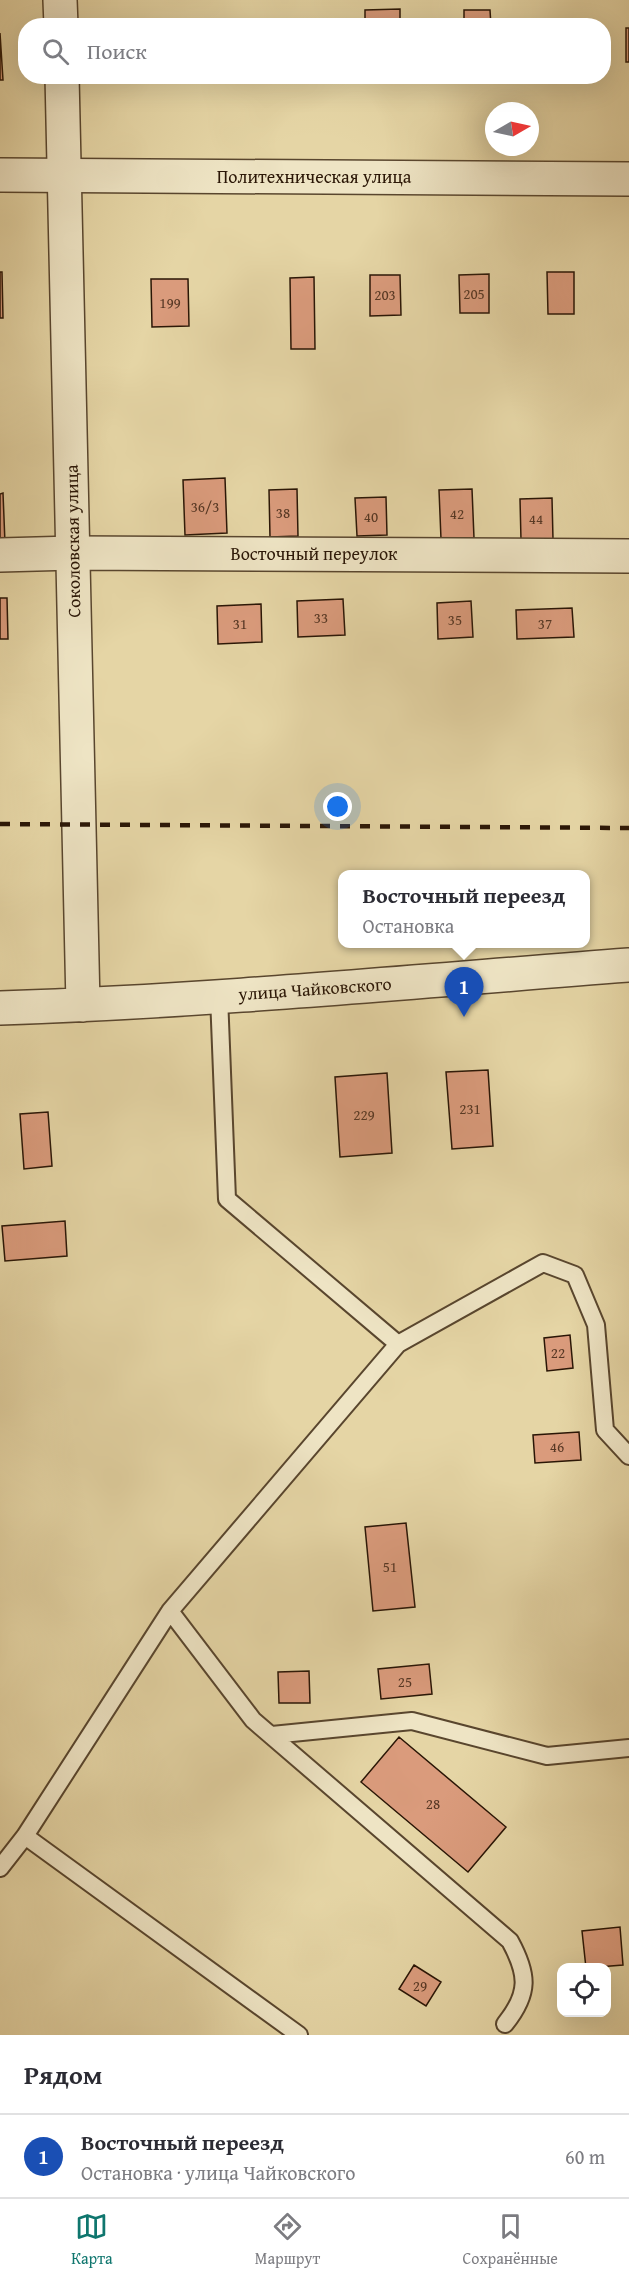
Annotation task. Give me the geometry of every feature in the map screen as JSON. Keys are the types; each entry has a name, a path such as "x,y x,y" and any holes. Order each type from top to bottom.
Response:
{"street":[{"path":"60,0 61,18"},
{"name":"Соколовская улица","path":"62,84 83,1005"},
{"name":"Политехническая улица","path":"0,175 629,179"},
{"name":"Восточный переулок","path":"0,555 73,553 629,556"},
{"name":"улица Чайковского","path":"0,1008 219,996 629,965"}],"lane":[{"path":"219,996 227,1199 398,1344"},
{"path":"0,1868 25,1836 170,1611 398,1344 543,1263 574,1275 596,1325 605,1430 629,1456"},
{"path":"170,1611 254,1720 510,1941 521,1962 524,1983 518,2008 505,2024"},
{"path":"272,1735 412,1721 547,1756 629,1748"},
{"path":"25,1836 299,2035"}],"building":[{"path":"400,9 400,18 365,18 365,10"},
{"path":"464,10 490,10 490,18 464,18"},
{"path":"626,28 629,28 629,62 626,62"},
{"path":"0,33 3,80 0,80"},
{"path":"0,272 2,272 3,318 0,318"},
{"path":"547,272 574,272 574,314 548,314"},
{"path":"489,274 489,313 460,313 459,275"},
{"path":"370,275 400,275 401,315 370,316"},
{"path":"314,277 315,349 291,349 290,278"},
{"path":"151,279 188,279 189,326 152,327"},
{"path":"225,478 227,533 185,535 183,480"},
{"path":"297,489 298,536 270,537 269,490"},
{"path":"472,489 474,538 441,539 439,490"},
{"path":"3,493 5,543 0,543 0,494"},
{"path":"386,497 387,535 357,536 355,498"},
{"path":"552,498 553,539 521,540 520,499"},
{"path":"0,598 7,598 8,639 0,639"},
{"path":"343,599 345,635 298,637 297,601"},
{"path":"471,601 473,637 438,639 437,603"},
{"path":"261,604 262,642 218,644 217,606"},
{"path":"572,608 574,637 517,639 516,610"},
{"path":"488,1070 493,1146 452,1149 446,1072"},
{"path":"387,1073 392,1153 340,1157 335,1077"},
{"path":"48,1112 52,1166 24,1169 20,1114"},
{"path":"65,1221 67,1256 5,1261 2,1226"},
{"path":"570,1335 573,1368 547,1371 544,1338"},
{"path":"579,1432 581,1460 535,1463 533,1435"},
{"path":"406,1523 415,1607 373,1611 365,1527"},
{"path":"429,1664 432,1694 381,1699 378,1669"},
{"path":"309,1671 310,1703 279,1703 278,1672"},
{"path":"399,1737 506,1827 468,1872 361,1782"},
{"path":"620,1927 623,1965 585,1963 582,1931"},
{"path":"414,1965 441,1982 426,2006 399,1989"}],"railway":[{"path":"0,824 629,828"}],"place":[{"name":"Восточный переезд","path":"464,1017"}]}
